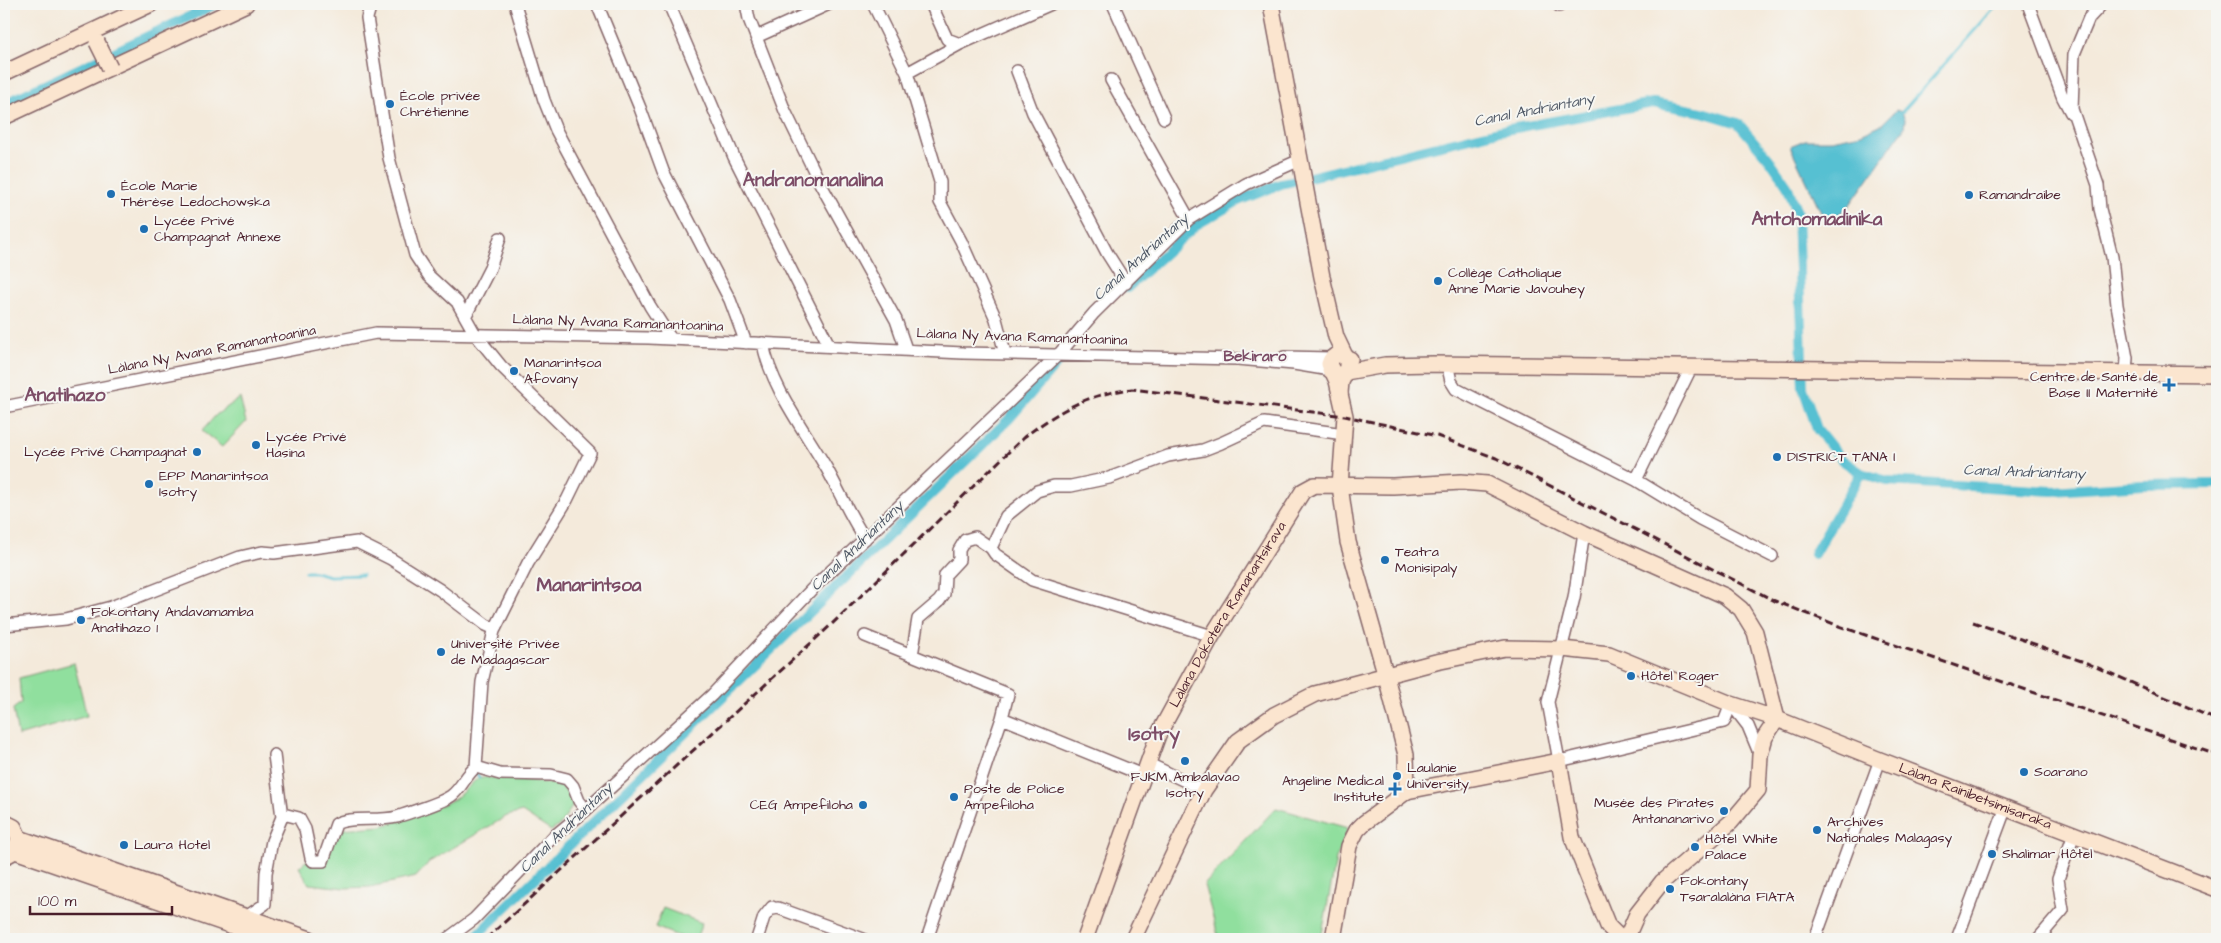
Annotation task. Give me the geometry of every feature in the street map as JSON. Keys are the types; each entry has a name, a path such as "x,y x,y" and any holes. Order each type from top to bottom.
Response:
{"street":[{"path":"4,73 151,4"},
{"path":"4,117 246,4"},
{"path":"282,817 287,815 299,818 305,829 311,858 313,861 320,862 323,861 327,852 336,824 342,820 377,821 431,805 451,796 466,780 473,769 490,627 567,500 590,452 501,366 475,334 457,302 429,276 415,255 389,158 367,18 371,4"},
{"path":"515,4 544,100 556,130 642,293 671,339"},
{"path":"597,4 640,108 663,171 730,300 746,343"},
{"path":"669,4 734,157 829,345"},
{"path":"746,4 749,19 785,111 820,183 896,320 906,349"},
{"path":"756,37 829,4"},
{"path":"873,4 907,73 940,182 940,202 961,241 996,319 1005,353"},
{"path":"931,4 947,40 960,44"},
{"path":"907,73 960,44 1051,4"},
{"path":"1113,4 1164,118"},
{"path":"1271,4 1322,278 1336,337 1341,382 1340,393 1345,416 1340,486 1348,542 1406,755 1407,791"},
{"path":"2028,4 2063,98 2073,116 2098,185 2100,209 2112,257 2117,305 2127,358 2126,373"},
{"path":"2073,116 2074,54 2090,18 2102,4"},
{"path":"82,37 97,42 104,70"},
{"path":"1017,71 1034,113 1107,253 1126,283"},
{"path":"1110,80 1189,219"},
{"path":"447,939 474,919 547,844 712,695 812,589 1059,354 1094,313 1189,219 1246,184 1300,160"},
{"path":"466,315 490,268 500,238"},
{"name":"Làlana Ny Avana Ramanantoanina","path":"4,407 376,333 671,339 1005,353 1238,359 1299,356 1338,364"},
{"path":"763,343 765,356 775,379 828,471 847,511 865,540"},
{"path":"1338,364 1359,360 1409,358 1440,364 2217,374"},
{"path":"1440,364 1456,388 1636,480 1700,519 1772,556"},
{"path":"1636,480 1691,368"},
{"path":"992,548 1006,516 1037,491 1054,486 1071,486 1110,478 1168,456 1202,450 1264,423 1344,434"},
{"name":"Làlana Dokotera Ramanantsirava","path":"1084,939 1147,770 1158,735 1212,636 1303,491 1314,485 1393,486 1461,482 1487,484 1584,533 1725,596 1741,609 1755,632 1777,719"},
{"path":"1584,533 1574,598 1548,702 1575,845 1608,926 1621,939"},
{"path":"912,655 918,619 944,594 945,576 959,560 960,550 965,540 975,537 992,548 995,554 1032,580 1212,636"},
{"path":"4,625 66,619 116,605 240,557 262,552 274,553 357,542 392,559 440,590 490,627"},
{"path":"865,636 1008,694 1002,718 927,939"},
{"name":"Làlana Rainibetsimisaraka","path":"1134,939 1204,790 1238,741 1274,715 1315,694 1436,662 1500,648 1562,649 1609,654 1731,704 1777,719 2217,889"},
{"path":"1731,704 1748,726 1760,755"},
{"path":"1333,939 1349,846 1357,830 1407,791 1559,761 1724,722 1731,704"},
{"path":"1002,718 1204,790"},
{"path":"1626,939 1637,914 1662,882 1731,822 1758,790 1760,755 1765,737 1777,719"},
{"path":"246,917 265,904 266,872 272,841 282,817 274,755"},
{"path":"1815,939 1880,760"},
{"path":"473,769 500,774 551,774 567,779 574,786 579,801 586,810"},
{"path":"1958,939 2006,808"},
{"path":"4,822 14,827 13,849"},
{"path":"2038,939 2063,910 2058,879 2074,834"},
{"path":"13,849 246,917 310,939"},
{"path":"13,849 270,939"},
{"path":"757,939 764,917 772,906 773,909 778,908 863,939"}],"green space":[{"path":"240,398 246,422 222,447 202,431 216,415"},
{"path":"74,663 87,716 18,736 13,709 21,703 19,678"},
{"path":"479,777 534,781 563,786 574,804 560,825 551,831 522,812 507,816 429,862 416,877 370,887 345,888 309,884 299,867 306,861 320,863 339,829 382,826 418,815 455,799"},
{"path":"1276,808 1348,828 1336,859 1321,939 1219,939 1204,885"},
{"path":"663,908 702,923 696,939 686,939 655,927"}],"water":[{"path":"1896,110 1902,112 1905,119 1904,128 1849,206 1835,217 1827,218 1822,214 1790,146 1805,140 1832,140 1861,134 1882,124"}],"waterway":[{"path":"4,104 216,4"},
{"path":"1902,112 1998,4"},
{"name":"Canal Andriantany","path":"1127,288 1196,225 1240,200 1281,184 1499,131 1653,103 1702,112 1738,123 1769,159 1787,185 1797,212 1803,388 1817,429 1842,460 1861,473 1887,481 2052,491 2143,485 2217,484"},
{"name":"Canal Andriantany","path":"473,939 1009,419 1064,355"},
{"name":"Canal Andriantany","path":"1814,554 1861,473"},
{"path":"305,572 315,572 330,576 362,575"},
{"path":"475,771 479,777"}],"railway":[{"path":"486,939 832,624 1024,437 1062,411 1087,399 1132,389 1345,416 1437,436 1496,458 1775,601 1839,626 2217,755"},
{"path":"1973,622 2087,663 2217,720"}],"place":[{"name":"École privée Chrétienne","path":"390,104"},
{"name":"École Marie Thérèse Ledochowska","path":"111,194"},
{"name":"Ramandraibe","path":"1969,195"},
{"name":"Lycée Privé Champagnat Annexe","path":"144,229"},
{"name":"Collège Catholique Anne Marie Javouhey","path":"1438,281"},
{"name":"Manarintsoa Afovany","path":"514,371"},
{"name":"Centre de Santé de Base II Maternité","path":"2169,385"},
{"name":"Lycée Privé Hasina","path":"256,445"},
{"name":"Lycée Privé Champagnat","path":"197,452"},
{"name":"DISTRICT TANA I","path":"1777,457"},
{"name":"EPP Manarintsoa Isotry","path":"149,484"},
{"name":"Teatra Monisipaly","path":"1385,560"},
{"name":"Fokontany Andavamamba Anatihazo 1","path":"81,620"},
{"name":"Université Privée de Madagascar","path":"441,652"},
{"name":"Hôtel Roger","path":"1631,676"},
{"name":"FJKM Ambalavao Isotry","path":"1185,761"},
{"name":"Soarano","path":"2024,772"},
{"name":"Laulanie University","path":"1397,776"},
{"name":"Angeline Medical Institute","path":"1395,789"},
{"name":"Poste de Police Ampefiloha","path":"954,797"},
{"name":"CEG Ampefiloha","path":"863,805"},
{"name":"Musée des Pirates Antananarivo","path":"1724,811"},
{"name":"Archives Nationales Malagasy","path":"1817,830"},
{"name":"Laura Hotel","path":"124,845"},
{"name":"Hôtel White Palace","path":"1695,847"},
{"name":"Shalimar Hôtel","path":"1992,854"},
{"name":"Fokontany Tsaralalàna FIATA","path":"1670,889"}],"district":[{"name":"Andranomanalina","path":"813,180"},
{"name":"Antohomadinika","path":"1817,219"},
{"name":"Bekiraro","path":"1255,356"},
{"name":"Anatihazo","path":"65,395"},
{"name":"Manarintsoa","path":"589,585"},
{"name":"Isotry","path":"1154,734"}]}
